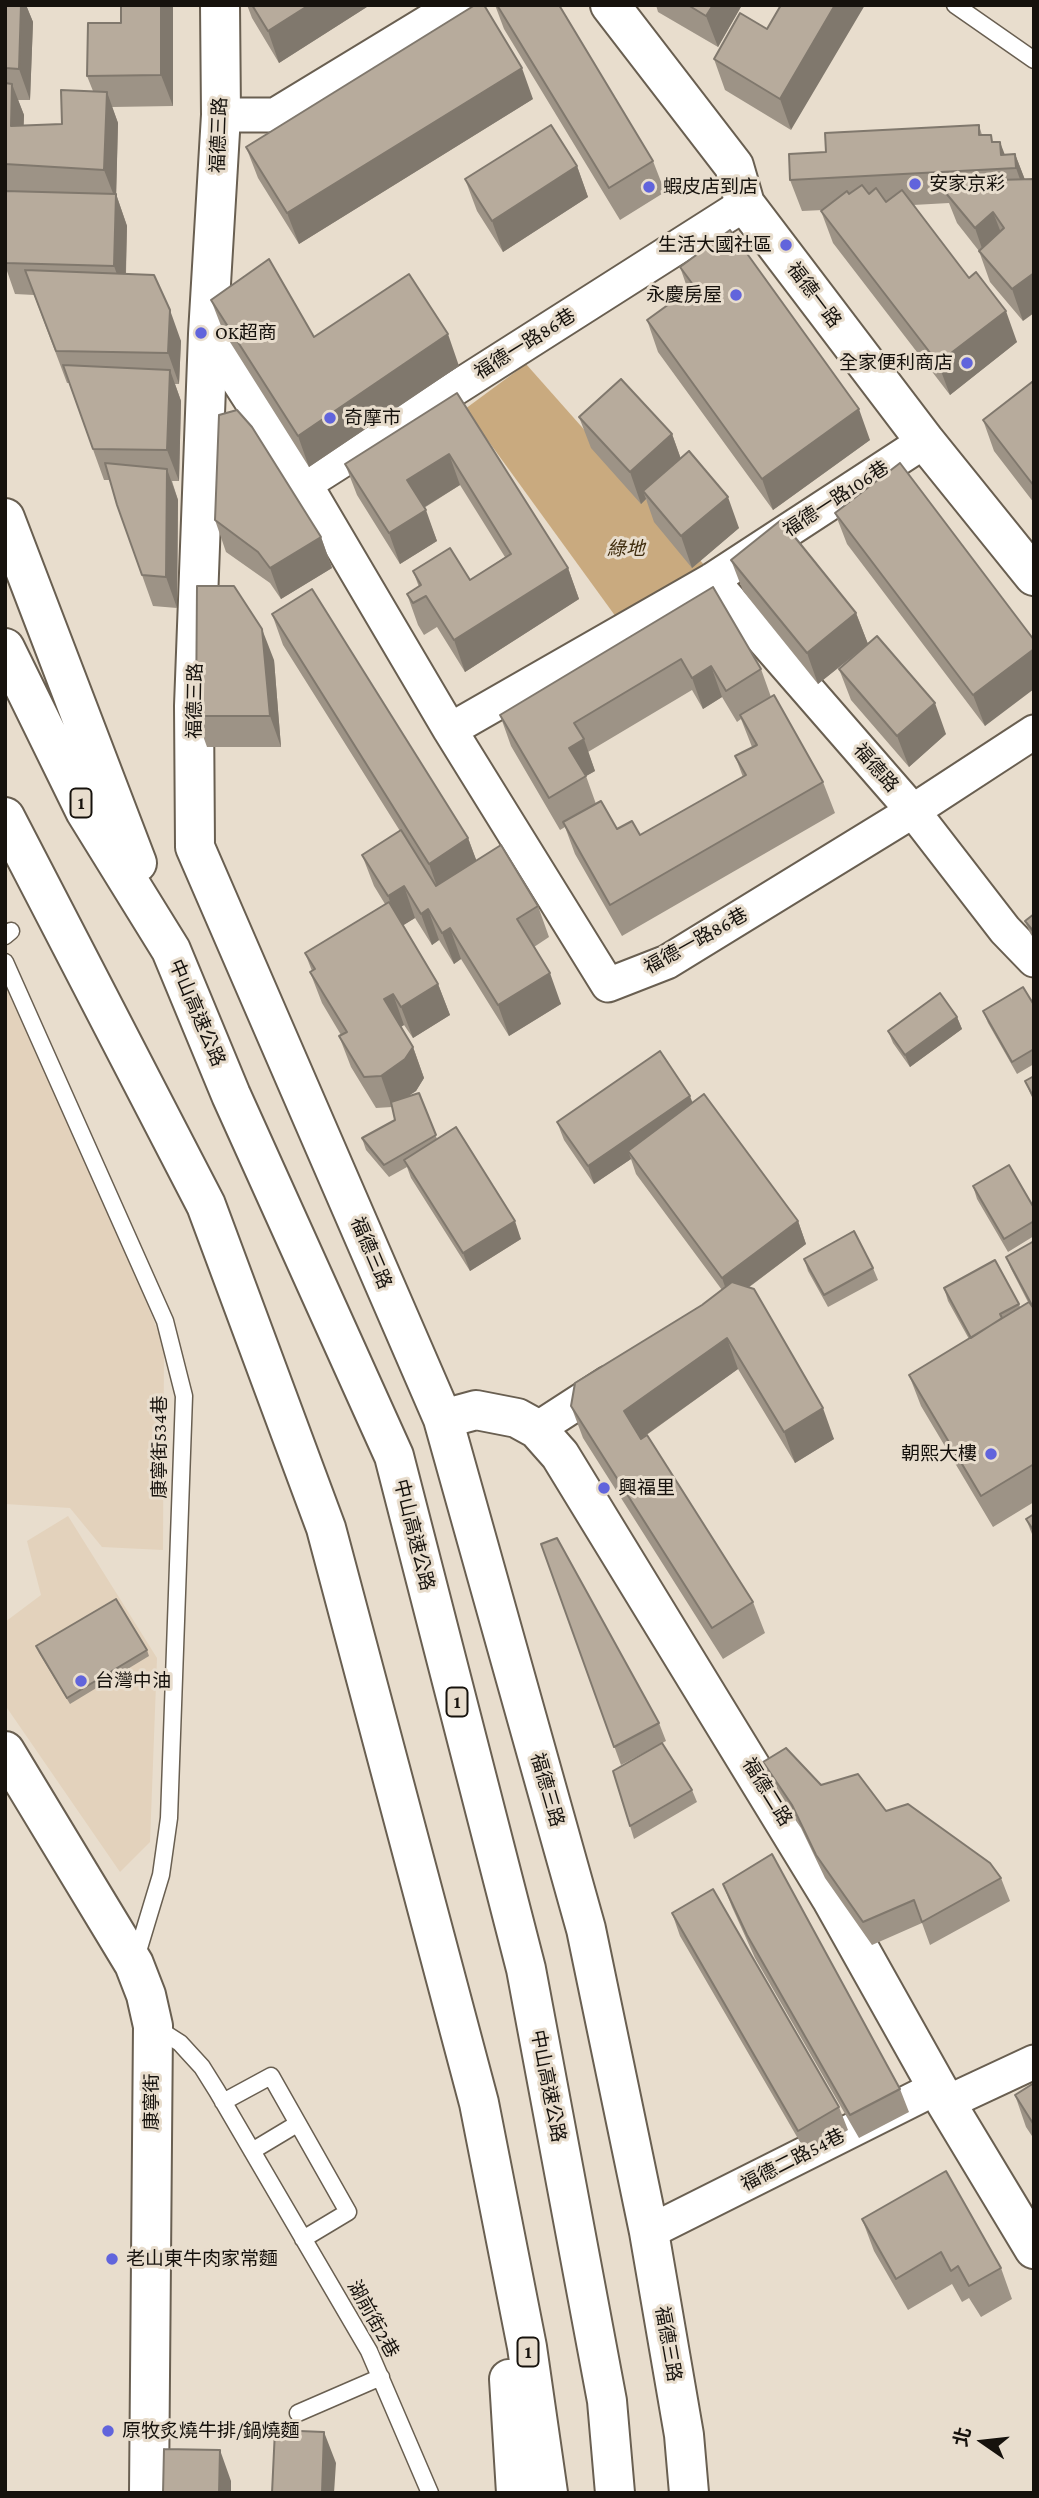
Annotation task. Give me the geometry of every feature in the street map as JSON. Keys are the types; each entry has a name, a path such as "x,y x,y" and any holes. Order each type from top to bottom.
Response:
{"main road":[{"name":"福德三路","path":"220,5 221,115 208,334 194,706 195,847 443,1419 586,1928 649,2232 684,2435 689,2493"},
{"name":"福德一路","path":"610,5 734,166 746,204 925,440 1034,576"},
{"path":"5,518 171,950"},
{"name":"中山高速公路","path":"5,648 85,811 171,950 231,1095 394,1456 526,1969 607,2402 615,2493"},
{"name":"1","path":"5,817 118,1030 206,1205 326,1528 479,2103 527,2347 548,2493"},
{"name":"福德二路","path":"443,1419 476,1410 517,1418 537,1429 560,1455 831,1898 942,2095 1034,2249"},
{"name":"康寧街","path":"10,1767 134,1964 146,1995 153,2026 143,2492"},
{"name":"1","path":"499,2213 516,2493"}],"street":[{"path":"221,115 275,115 456,5"},
{"name":"福德一路86巷","path":"304,484 746,204"},
{"name":"福德一路86巷","path":"208,334 304,484 450,730 608,985 667,962 913,811 1034,732"},
{"name":"福德一路106巷","path":"712,580 925,440"},
{"path":"450,730 712,580"},
{"name":"福德路","path":"712,580 913,811 1005,930 1034,960"},
{"path":"537,1429 630,1370"},
{"name":"福德二路54巷","path":"649,2232 942,2095 1034,2062"}],"lane":[{"path":"955,5 1034,60"},
{"name":"康寧街534巷","path":"5,962 165,1321 184,1396 169,1818 161,1875 134,1964"},
{"name":"湖前街2巷","path":"153,2026 180,2043 202,2067 382,2377 298,2413"},
{"path":"223,2102 271,2076 348,2212 303,2239"},
{"path":"252,2151 297,2124"},
{"path":"382,2377 430,2493"}],"shaded area":[{"path":"5,953 164,1346 163,1550 102,1547 70,1508 5,1504"},
{"name":"台灣中油","path":"68,1516 157,1658 150,1842 120,1872 5,1705 5,1622 41,1595 27,1541"}],"green space":[{"name":"綠地","path":"526,364 706,567 616,617 465,409"}],"building":[{"path":"5,5 21,5 19,69 5,68"},
{"path":"121,5 161,5 161,75 87,76 88,23 121,23"},
{"path":"252,5 309,5 268,31"},
{"path":"475,5 484,5 522,68 287,213 246,147"},
{"path":"497,5 559,5 653,161 609,188"},
{"path":"688,5 713,5 706,16"},
{"path":"781,5 835,5 780,99 714,59 740,13 767,29"},
{"path":"5,83 12,84 11,126 62,124 61,90 107,92 104,170 5,164"},
{"path":"551,125 577,166 492,221 465,179"},
{"path":"979,125 979,135 991,135 992,142 1000,142 1001,155 1015,154 1016,168 790,180 789,154 826,152 825,133"},
{"path":"1034,179 1034,273 1012,289 979,251 1004,228 993,212 975,228 945,192 959,181"},
{"path":"862,185 869,194 876,188 886,202 902,190 969,278 976,272 1006,311 938,363 821,211 847,191 849,194"},
{"path":"5,191 116,194 114,266 5,263"},
{"path":"730,230 859,409 762,479 647,320 694,286 680,267"},
{"name":"奇摩市","path":"269,259 314,337 409,274 448,334 298,436 211,300"},
{"path":"25,270 154,275 170,310 168,353 56,351"},
{"path":"63,365 170,370 167,450 93,449"},
{"path":"621,379 672,434 630,472 579,417"},
{"path":"1032,382 1034,384 1034,486 983,420"},
{"path":"457,393 568,568 454,640 426,596 413,603 407,594 421,585 413,571 450,548 470,580 511,554 449,454 407,480 426,510 389,533 345,464"},
{"path":"237,410 252,427 321,537 270,568 258,552 215,520 219,415"},
{"path":"689,451 728,497 681,536 643,491"},
{"path":"105,463 167,469 166,577 142,575"},
{"path":"900,463 1034,640 1034,649 973,695 835,513"},
{"path":"781,520 856,613 807,653 731,560"},
{"path":"197,586 234,586 262,629 270,716 196,716"},
{"path":"713,587 761,669 726,691 711,666 692,678 681,659 574,723 584,739 569,748 586,776 549,798 500,715"},
{"path":"312,589 468,838 429,864 272,614"},
{"path":"877,636 935,703 897,736 839,669"},
{"path":"774,695 823,782 610,905 563,822 601,801 617,829 632,821 640,835 746,775 735,756 757,745 740,715"},
{"path":"401,830 436,886 501,845 538,906 517,919 550,973 498,1005 450,928 442,933 428,909 421,914 404,886 388,896 362,855"},
{"path":"389,902 438,984 401,1007 393,994 384,999 413,1047 405,1059 381,1076 364,1077 339,1036 347,1032 310,972 315,969 305,953"},
{"path":"1034,914 1034,932 1025,921"},
{"path":"1023,987 1034,1005 1034,1049 1012,1062 983,1011"},
{"path":"940,993 957,1017 905,1055 888,1031"},
{"path":"660,1051 690,1096 588,1166 557,1122"},
{"path":"1034,1076 1034,1098 1025,1081"},
{"path":"419,1093 436,1135 384,1165 362,1138 395,1120 391,1102"},
{"path":"704,1094 798,1221 722,1278 628,1151"},
{"path":"456,1127 515,1221 463,1253 404,1160"},
{"path":"1009,1165 1034,1208 1034,1221 1004,1239 973,1186"},
{"path":"854,1231 873,1268 824,1295 804,1259"},
{"path":"1034,1241 1034,1309 1006,1257"},
{"path":"995,1260 1019,1304 1000,1314 1002,1318 971,1338 944,1288"},
{"path":"732,1282 754,1289 823,1408 784,1432 727,1338 624,1411 641,1439 647,1435 753,1602 712,1628 571,1406 575,1383 702,1305"},
{"name":"朝熙大樓","path":"1029,1302 1034,1309 1034,1464 981,1496 909,1375"},
{"path":"1034,1514 1034,1531 1026,1519"},
{"path":"557,1538 659,1723 614,1747 541,1544"},
{"path":"116,1599 147,1650 67,1698 36,1646"},
{"path":"662,1743 692,1790 630,1826 613,1771"},
{"path":"786,1748 821,1785 858,1774 886,1811 908,1804 990,1863 1001,1878 922,1922 914,1900 863,1922 816,1855 792,1805 763,1762"},
{"path":"772,1854 900,2089 850,2115 747,1935 723,1884"},
{"path":"713,1889 839,2107 798,2131 672,1913"},
{"path":"1034,2083 1034,2125 1015,2095"},
{"path":"946,2171 1001,2268 969,2286 958,2266 951,2271 941,2252 896,2279 862,2219"},
{"path":"275,2430 324,2432 322,2493 272,2493"},
{"path":"164,2449 220,2450 219,2493 163,2493"}],"place":[{"name":"安家京彩","path":"915,184"},
{"name":"蝦皮店到店","path":"649,187"},
{"name":"生活大國社區","path":"786,245"},
{"name":"永慶房屋","path":"736,295"},
{"name":"OK超商","path":"201,333"},
{"name":"全家便利商店","path":"967,363"},
{"name":"奇摩市","path":"330,418"},
{"name":"朝熙大樓","path":"991,1454"},
{"name":"興福里","path":"604,1488"},
{"name":"台灣中油","path":"81,1681"},
{"name":"老山東牛肉家常麵","path":"112,2259"},
{"name":"原牧炙燒牛排/鍋燒麵","path":"108,2431"}]}
